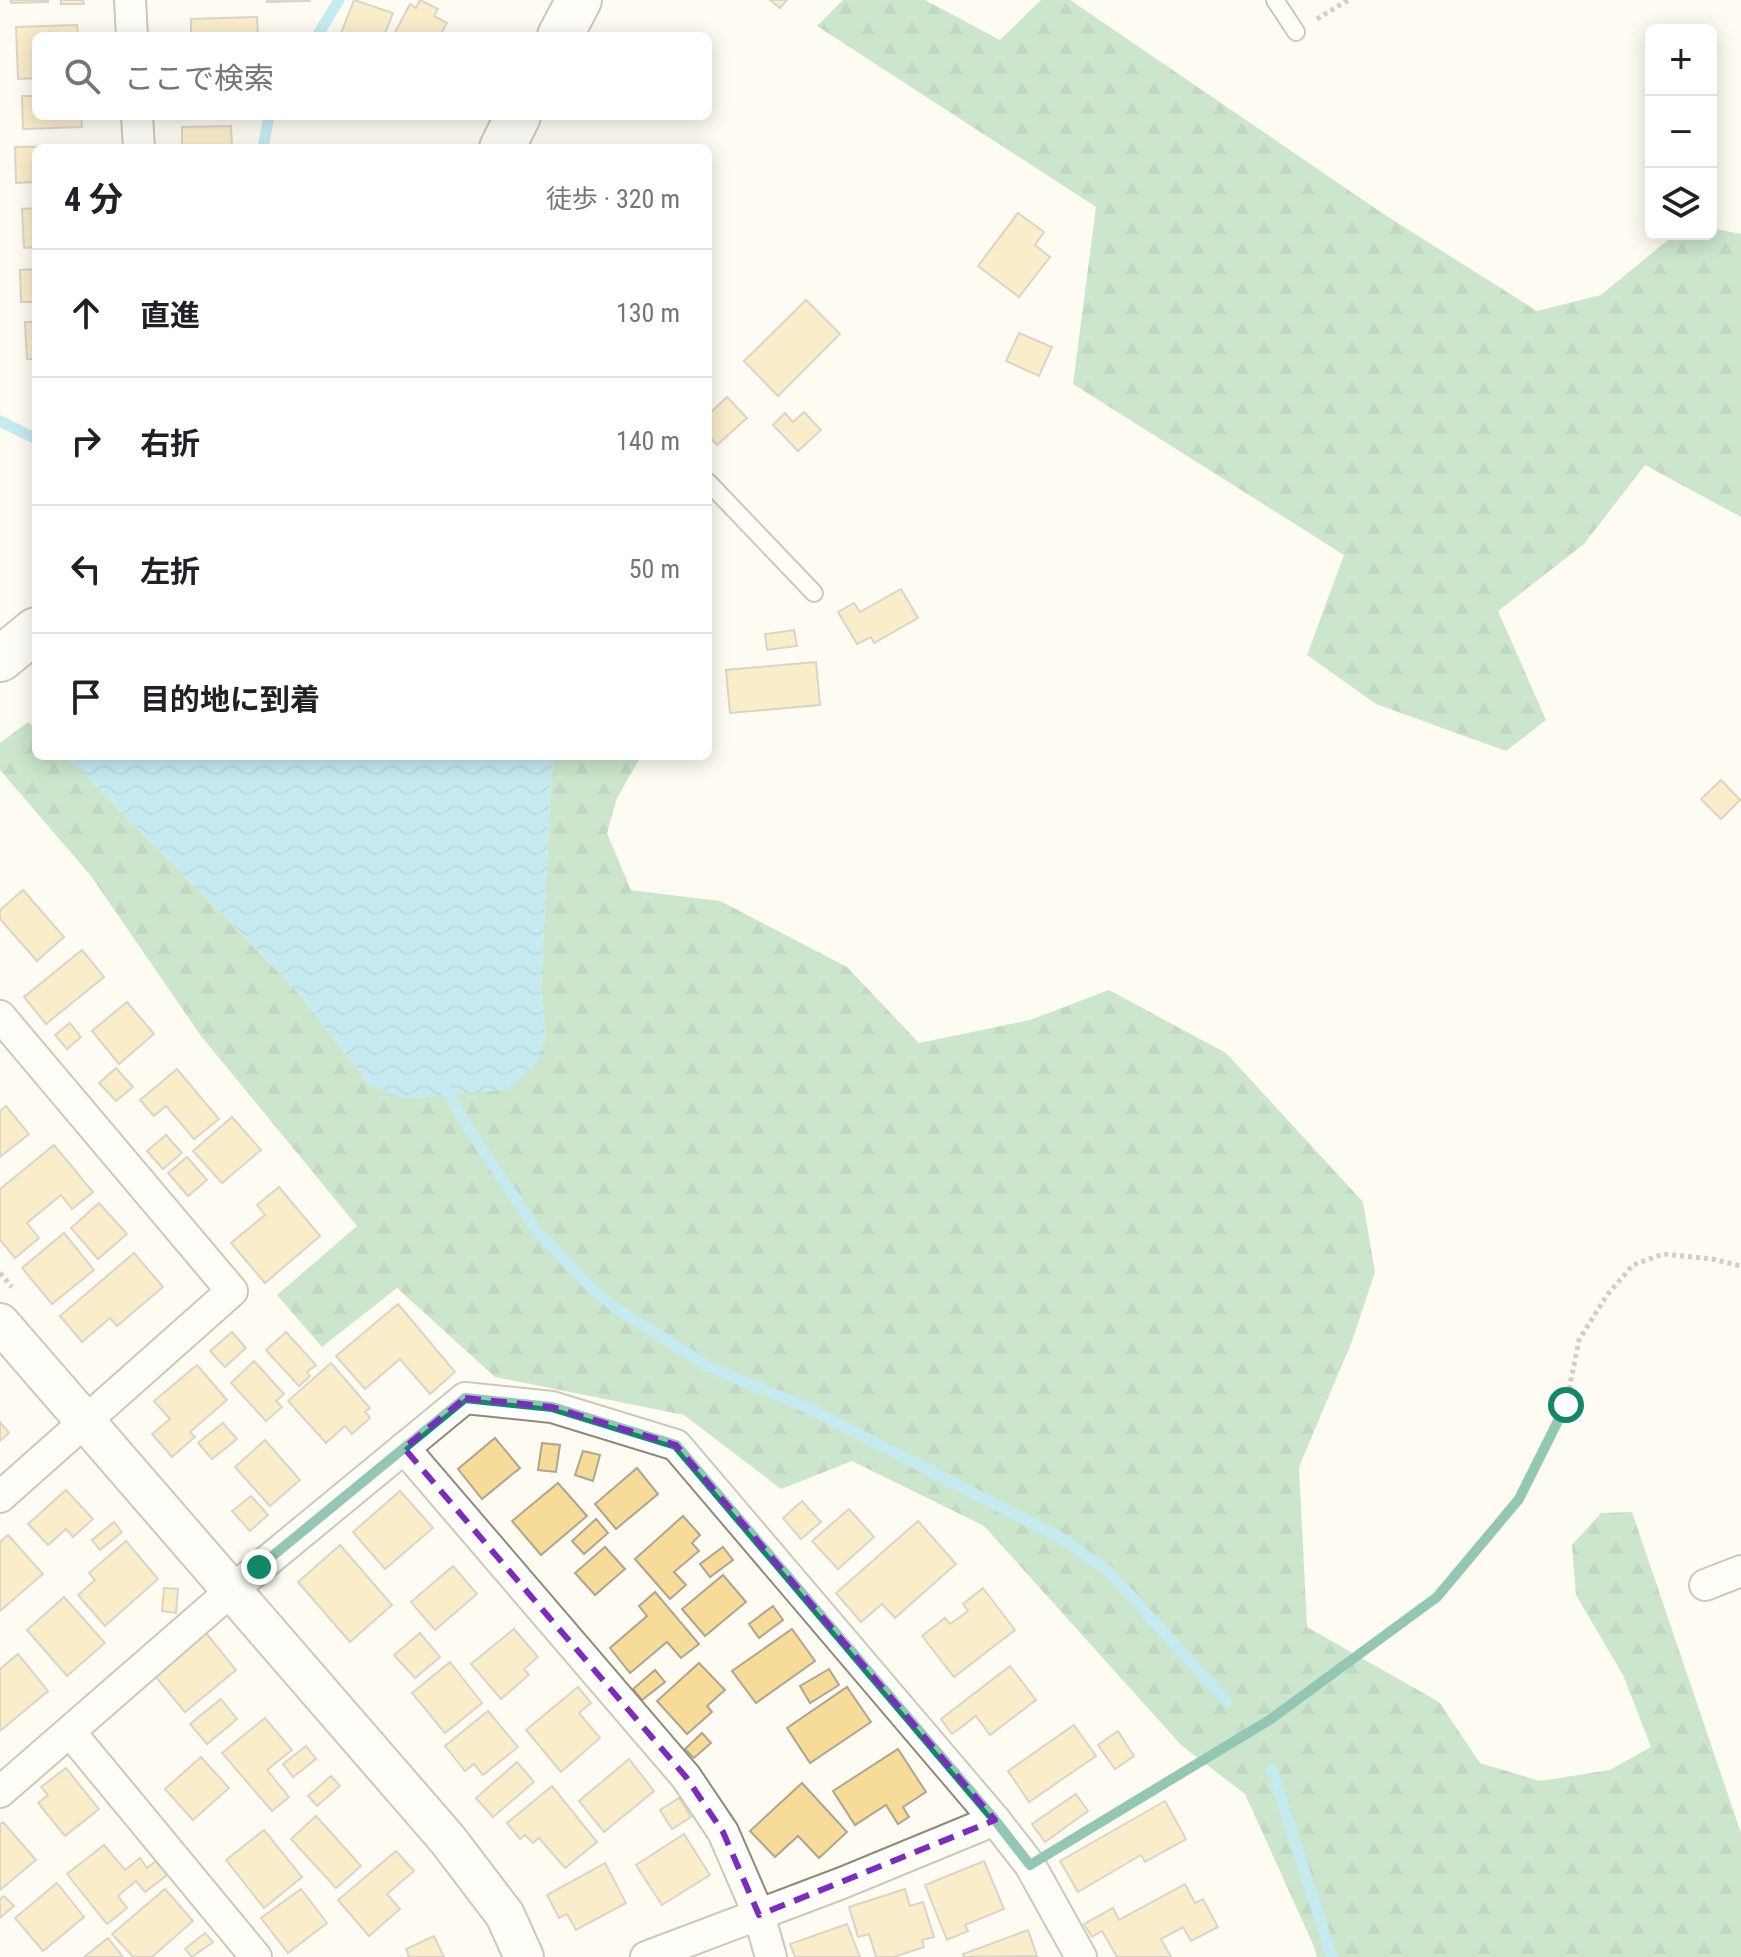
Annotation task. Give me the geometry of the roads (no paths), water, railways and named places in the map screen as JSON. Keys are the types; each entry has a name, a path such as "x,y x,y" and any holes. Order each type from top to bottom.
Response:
{"main road":[{"path":"562,32 579,0"},
{"path":"504,144 516,120"},
{"path":"0,659 32,633"}],"street":[{"path":"130,0 132,32"},
{"path":"137,120 139,144"},
{"path":"0,1016 232,1291 0,1497"},
{"path":"0,1323 448,1840 505,1915 524,1957"},
{"path":"0,1792 232,1590 465,1398 552,1407 676,1445 995,1820 1030,1865 1081,1957"},
{"path":"404,1448 686,1777 723,1832 759,1915 771,1957"},
{"path":"1705,1585 1741,1571"},
{"path":"70,1732 256,1957"},
{"path":"646,1957 995,1820"}],"lane":[{"path":"1275,0 1296,32"},
{"path":"712,486 814,593"}],"water":[{"path":"70,760 554,760 541,990 546,1039 536,1064 507,1090 404,1099 369,1084 293,987"}],"waterway":[{"path":"319,32 339,0"},
{"path":"264,144 268,120"},
{"path":"0,421 32,437"},
{"path":"442,1082 469,1129 537,1231 593,1290 709,1367 806,1407 1064,1540 1107,1570 1227,1702"},
{"path":"1272,1770 1332,1957"}]}
